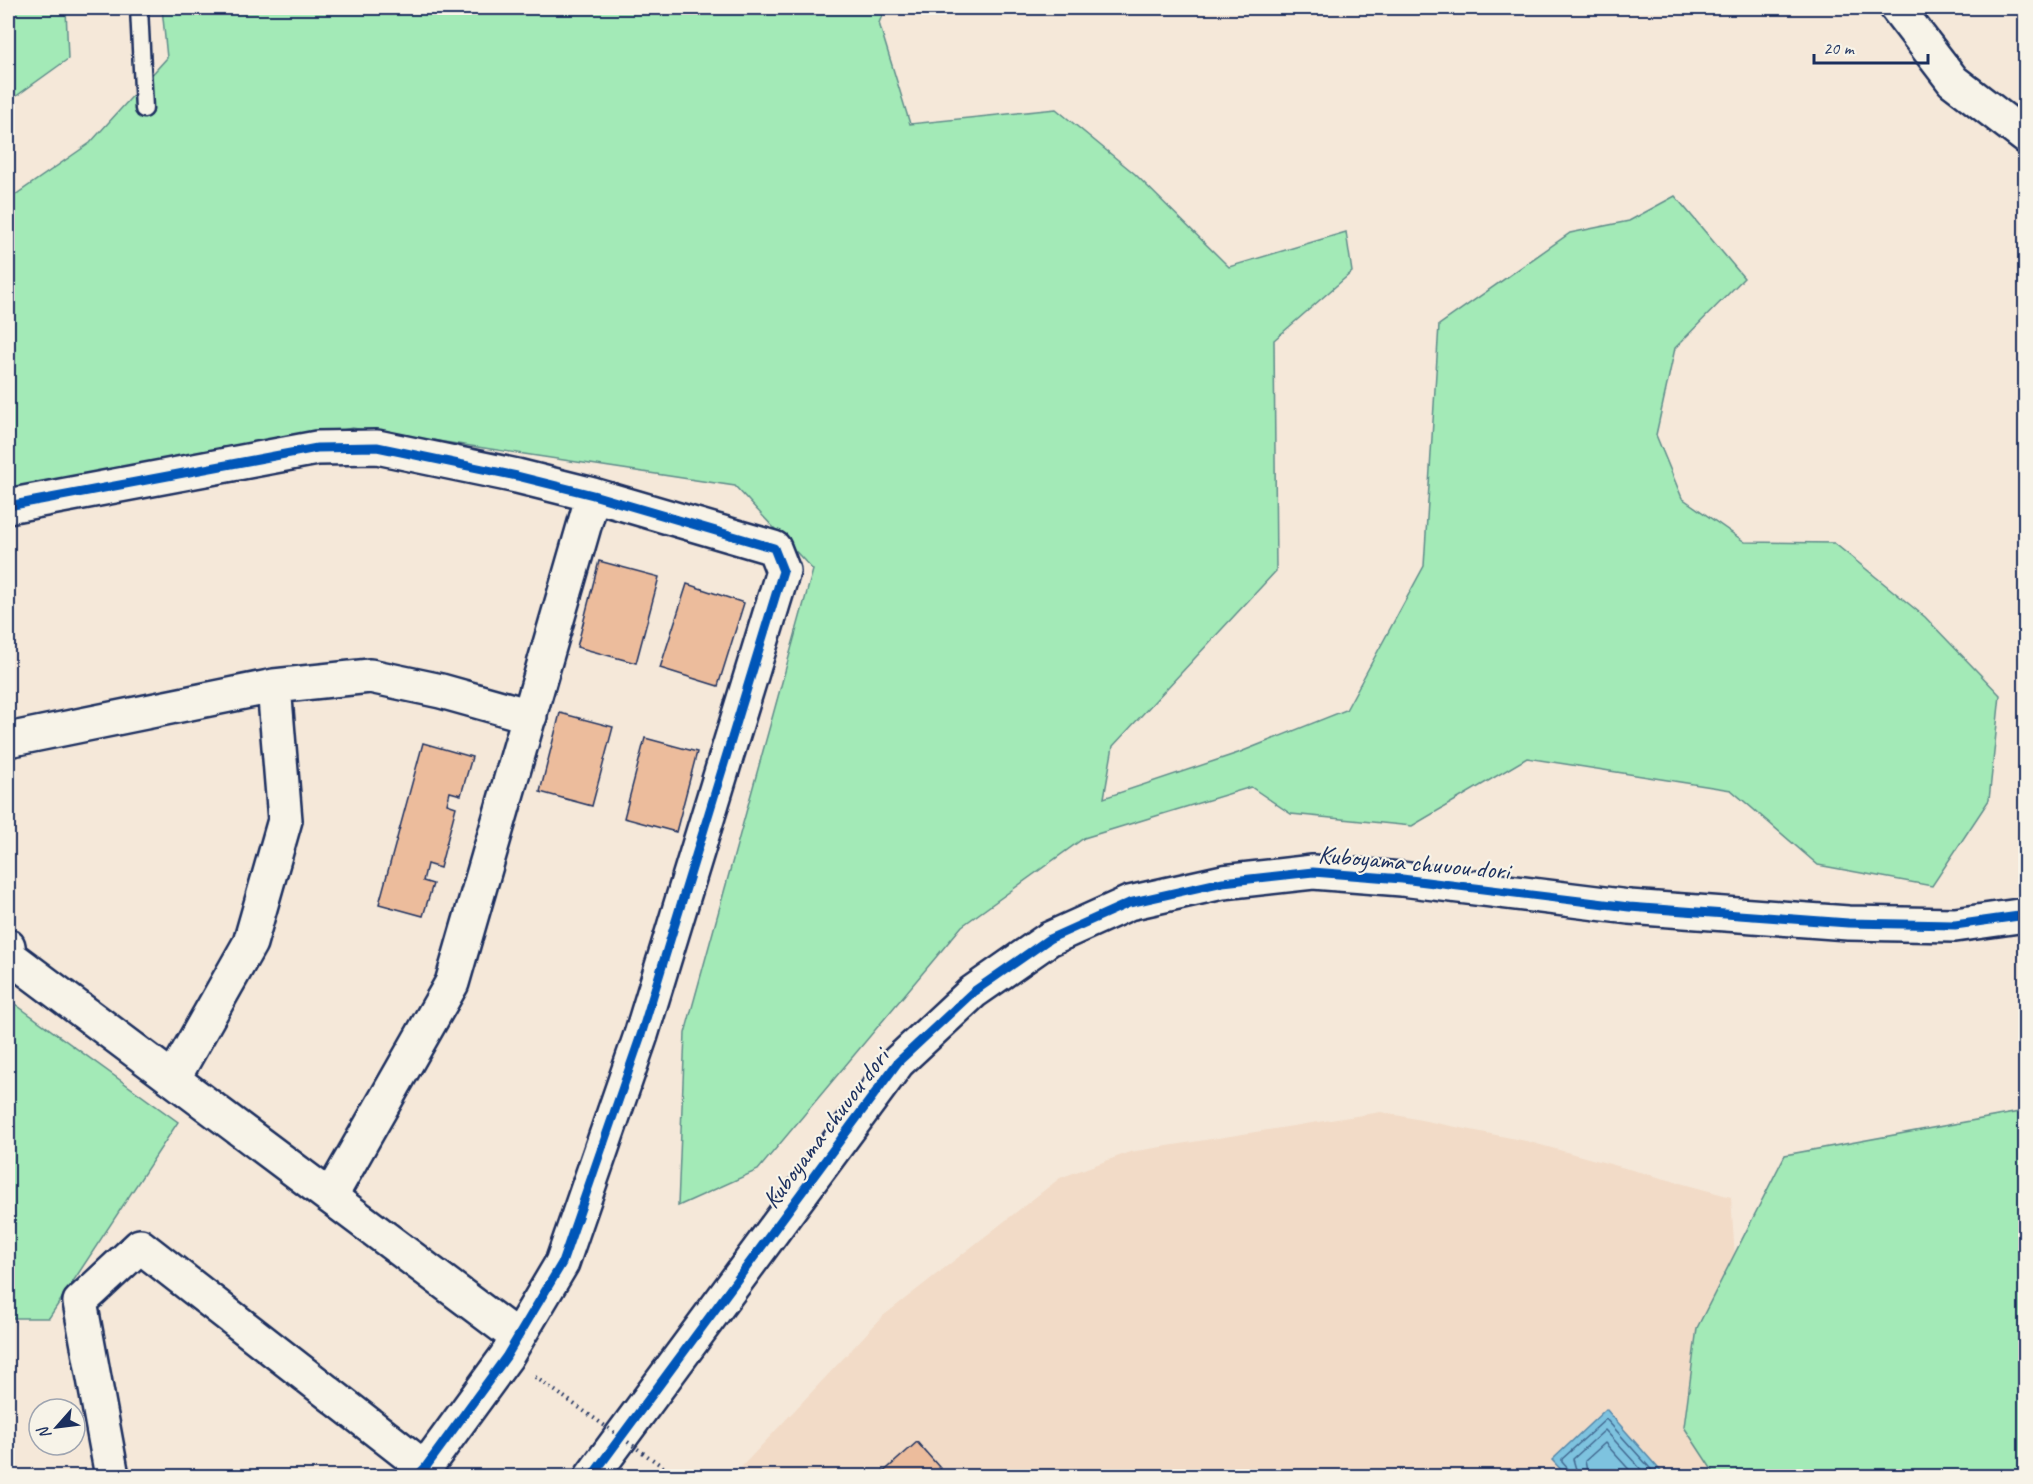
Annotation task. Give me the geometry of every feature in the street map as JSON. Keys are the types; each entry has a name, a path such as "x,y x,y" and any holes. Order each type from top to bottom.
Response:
{"street":[{"path":"1897,8 1953,81 2025,137"},
{"path":"8,506 317,448 378,447 517,476 593,495 774,548 783,571 640,1035 562,1263 506,1357 421,1472 140,1246 80,1302 112,1476"},
{"path":"330,1197 452,983 593,495"},
{"path":"8,740 274,686 370,676 441,691 530,716"},
{"path":"173,1078 250,943 285,820 274,686"},
{"name":"Kuboyama chuuou dori","path":"592,1476 898,1062 973,992 1049,939 1129,903 1223,882 1313,872 1402,879 1629,907 1848,924 1955,925 2025,915"},
{"path":"8,946 9,956 517,1337"}],"lane":[{"path":"139,8 144,109"}],"path":[{"path":"564,1396 676,1476"}],"shaded area":[{"path":"1381,1112 1526,1141 1731,1197 1739,1319 1723,1476 733,1476 883,1316 1060,1178 1130,1152"}],"green space":[{"path":"8,8 66,8 68,59 8,102"},
{"path":"162,8 885,8 879,23 910,124 1056,109 1135,174 1229,267 1346,232 1352,272 1274,340 1276,571 1113,746 1104,798 1238,753 1346,710 1424,566 1439,325 1570,233 1629,221 1675,196 1744,278 1675,348 1656,435 1682,498 1745,542 1834,543 1925,617 2000,695 1989,800 1932,886 1818,865 1731,790 1527,758 1412,826 1291,814 1251,787 1084,838 962,926 758,1170 678,1206 685,1033 813,570 735,486 352,428 8,498 8,200 90,143 167,58"},
{"path":"8,999 178,1122 49,1318 8,1318"},
{"path":"2025,1111 2025,1476 1716,1476 1684,1427 1697,1328 1785,1155"}],"water":[{"path":"1606,1409 1665,1476 1567,1476 1552,1460"}],"building":[{"path":"599,561 659,577 636,663 577,647"},
{"path":"687,584 744,603 718,686 660,668"},
{"path":"560,713 613,727 592,806 540,792"},
{"path":"645,738 697,752 676,832 624,818"},
{"path":"423,743 472,757 461,795 450,792 447,804 456,807 440,868 427,864 423,881 433,884 423,916 379,904"},
{"path":"917,1442 947,1476 879,1476"}],"cycle path":[{"path":"8,506 317,448 377,447 517,476 593,495 774,548 783,571 641,1035 562,1263 506,1357 417,1476"},
{"path":"592,1476 898,1062 973,992 1049,939 1129,903 1223,882 1313,872 1402,879 1629,907 1848,923 1955,925 2026,915"}]}
